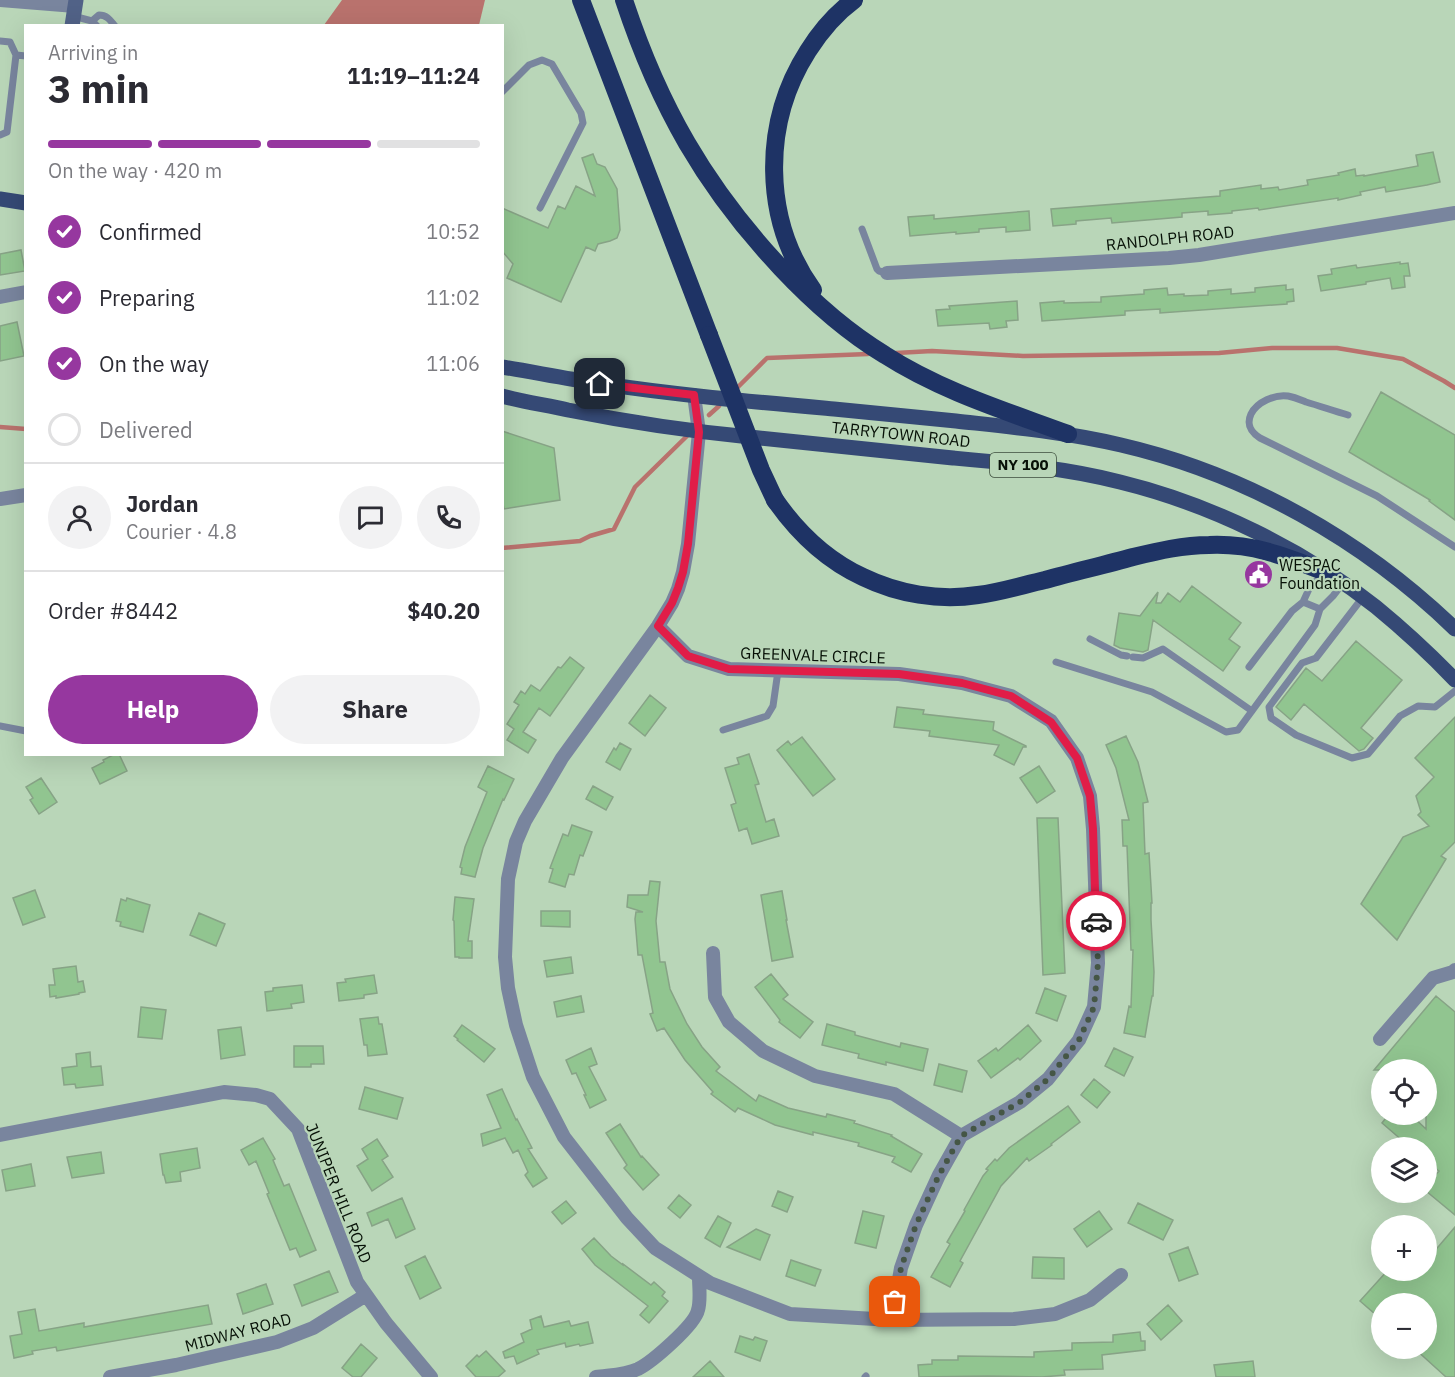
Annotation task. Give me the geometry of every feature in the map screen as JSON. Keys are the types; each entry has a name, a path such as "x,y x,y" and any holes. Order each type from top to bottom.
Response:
{"highway":[{"path":"581,0 761,470 784,513 821,551 856,574 882,585 922,595 948,597 989,594 1164,550 1207,545 1257,548 1285,556 1335,578"},
{"path":"624,0 644,57 687,145 741,224 788,275 821,307 867,343 902,366 992,406 1068,434"},
{"path":"854,0 830,22 799,65 787,90 779,115 774,140 773,163 778,213 785,236 806,281 819,299 867,343"}],"main road":[{"path":"0,199 24,203"},
{"name":"TARRYTOWN ROAD","path":"504,368 600,384 694,395 1068,434 1122,445 1228,480 1279,503 1328,530 1374,560 1418,594 1455,629"},
{"name":"TARRYTOWN ROAD","path":"504,396 615,419 699,432 1020,465 1067,471 1121,482 1232,521 1281,546 1335,578 1363,597 1418,643 1455,680"}],"street":[{"path":"0,0 74,12"},
{"name":"RANDOLPH ROAD","path":"886,273 1198,255 1455,213"},
{"path":"0,297 24,292"},
{"path":"694,395 699,432 688,544 683,572 672,603 658,626 562,758 525,821 516,842 508,879 505,957 508,988 516,1025 533,1077 564,1137 627,1218 655,1248 710,1283 790,1314 892,1320 1014,1319 1055,1314 1090,1300 1120,1275"},
{"path":"0,499 24,495"},
{"name":"GREENVALE CIRCLE","path":"658,626 688,656 729,669 899,674 962,683 1011,696 1051,722 1077,758 1090,796 1093,829 1098,963 1094,1007 1079,1040 1048,1079 1020,1102 961,1136"},
{"path":"713,953 715,996 729,1022 763,1051 815,1076 894,1095 961,1136 939,1175 916,1225 901,1268 892,1320"},
{"path":"1380,1039 1432,978 1453,972 1455,969"},
{"name":"JUNIPER HILL ROAD","path":"0,1136 224,1092 256,1095 270,1099 298,1129 357,1282 386,1323 431,1377"},
{"path":"596,1377 624,1373 638,1368 670,1345 690,1324 698,1311 699,1277"},
{"name":"MIDWAY ROAD","path":"110,1377 277,1342 313,1328 366,1295"}],"lane":[{"path":"74,12 94,23 99,15 104,15 113,24"},
{"path":"0,41 10,42 16,55 7,132 0,135"},
{"path":"16,55 24,56"},
{"path":"504,90 529,65 543,60 552,64 581,113 583,123 540,208"},
{"path":"862,229 877,269 886,273"},
{"path":"1348,415 1288,396 1277,396 1254,410 1249,425 1251,432 1260,438 1377,496 1455,547"},
{"path":"1056,662 1152,692 1226,732 1238,730 1315,625 1320,609 1333,596 1335,578 1316,581 1303,602 1292,611 1249,667"},
{"path":"1363,597 1316,658 1302,663 1269,707 1271,718 1296,735 1352,758 1368,754 1400,716 1418,706 1435,707 1455,691"},
{"path":"1303,602 1320,609"},
{"path":"1090,639 1121,655 1130,657 1143,658 1163,649 1252,711"},
{"path":"723,730 767,716 773,706 778,671"},
{"path":"0,726 24,731"}],"shaded area":[{"path":"342,0 485,0 479,24 325,24"}],"building":[{"path":"1433,152 1440,182 1427,185 1386,192 1385,187 1360,192 1361,195 1338,200 1338,198 1259,210 1258,208 1232,211 1232,213 1208,215 1208,211 1182,213 1182,217 1112,223 1111,218 1076,221 1076,224 1053,226 1051,209 1220,196 1220,191 1261,185 1261,189 1278,187 1279,190 1308,185 1307,180 1339,175 1338,173 1355,169 1356,176 1364,176 1418,166 1416,155"},
{"path":"593,154 597,164 605,167 617,189 620,230 617,238 598,244 595,251 586,247 561,302 507,278 513,264 504,253 504,209 548,228 558,206 565,209 576,186 595,196 582,158"},
{"path":"1029,211 1030,230 1006,232 1006,227 979,229 979,232 910,236 908,217 934,215 934,219"},
{"path":"21,250 24,271 0,275 0,254"},
{"path":"1400,262 1400,264 1408,263 1410,276 1404,276 1405,287 1392,289 1390,278 1321,291 1318,276 1332,274 1331,269"},
{"path":"1286,285 1286,290 1293,289 1294,301 1287,302 1287,304 1160,313 1160,309 1125,311 1125,315 1042,321 1040,303 1101,302 1101,297 1144,294 1144,290 1167,288 1168,295 1184,294 1184,296 1208,295 1208,291 1231,289 1231,294 1255,292 1255,288"},
{"path":"1017,301 1018,320 1006,321 1007,327 990,329 989,323 938,326 936,310 950,309 949,306"},
{"path":"17,322 24,356 0,361 0,326"},
{"path":"1381,392 1455,435 1455,520 1430,500 1349,452"},
{"path":"504,432 554,448 560,500 504,509"},
{"path":"1192,586 1241,623 1229,639 1240,647 1223,671 1153,620 1148,650 1143,652 1114,645 1119,613 1140,616 1158,592 1156,603 1161,603 1168,593 1180,602"},
{"path":"1356,641 1402,680 1361,728 1373,738 1364,749 1359,751 1304,704 1291,720 1276,707 1306,668 1322,681"},
{"path":"570,657 584,668 550,716 539,708 523,732 536,740 528,753 507,740 514,729 507,724 519,705 514,702 521,691 525,694 531,685 540,691 558,667 561,668"},
{"path":"650,695 666,708 645,736 629,723"},
{"path":"897,707 924,710 923,714 994,722 993,730 1026,747 1023,747 1014,765 994,755 999,745 929,736 930,731 894,727"},
{"path":"1455,717 1455,842 1441,856 1446,859 1397,940 1361,904 1403,837 1429,826 1418,815 1421,812 1416,796 1434,777 1415,758"},
{"path":"1126,736 1138,762 1148,802 1143,803 1145,854 1149,853 1154,972 1153,996 1145,1037 1124,1033 1129,1006 1131,1007 1133,950 1131,950 1127,846 1123,846 1122,820 1129,820 1116,768 1106,745"},
{"path":"802,737 835,779 813,796 777,750 788,741 791,745"},
{"path":"620,743 631,749 620,770 606,762 614,748 616,750"},
{"path":"749,754 759,784 755,785 766,822 774,819 779,836 752,844 747,828 739,831 731,805 736,803 725,768 739,764 737,758"},
{"path":"111,756 120,756 127,771 100,784 92,768 104,762 103,760"},
{"path":"488,766 514,779 503,799 483,848 475,877 461,874 462,868 460,867 465,847 487,792 478,787"},
{"path":"1039,766 1055,791 1037,803 1020,778"},
{"path":"41,778 57,802 39,814 30,800 33,798 26,787"},
{"path":"593,786 613,797 606,810 586,799"},
{"path":"1037,818 1058,818 1065,973 1043,975"},
{"path":"572,825 592,832 583,856 580,855 574,875 569,874 565,887 549,882 553,869 550,868 563,834 568,836"},
{"path":"650,881 660,882 656,921 660,962 665,962 670,989 687,1024 702,1047 720,1067 716,1071 756,1101 759,1095 788,1108 855,1121 854,1123 892,1135 922,1154 911,1172 892,1162 895,1157 858,1146 859,1143 813,1132 813,1135 775,1125 738,1108 735,1112 711,1094 713,1092 685,1060 664,1028 657,1031 650,1014 653,1013 642,955 638,955 635,919 636,912 643,912 627,907 628,895 648,895"},
{"path":"35,890 45,917 23,925 13,898"},
{"path":"782,891 793,957 772,961 761,895"},
{"path":"455,897 474,899 468,941 472,941 472,958 455,957 453,920"},
{"path":"127,898 150,905 143,932 120,926 121,922 116,921 121,899 126,901"},
{"path":"541,911 570,911 570,927 541,926"},
{"path":"199,913 225,924 216,946 190,935"},
{"path":"571,957 573,973 547,977 544,961"},
{"path":"76,966 78,982 83,981 85,992 56,998 56,996 50,997 49,985 55,985 53,969"},
{"path":"771,974 788,995 783,999 813,1022 800,1038 779,1022 780,1020 755,987"},
{"path":"374,975 377,993 364,995 364,998 339,1001 337,983 346,982 345,979"},
{"path":"302,985 304,1002 291,1004 292,1008 267,1011 265,992 273,991 273,988"},
{"path":"1045,988 1066,996 1057,1021 1036,1013"},
{"path":"581,996 584,1012 557,1017 554,1002"},
{"path":"1436,996 1455,1012 1455,1215 1437,1200 1437,1173 1439,1171 1437,1169 1437,1137 1398,1137 1384,1125 1422,1125 1426,1129 1426,1125 1437,1125 1437,1059 1383,1059"},
{"path":"141,1007 166,1010 162,1039 138,1037"},
{"path":"378,1017 379,1024 382,1024 387,1054 368,1056 360,1019"},
{"path":"827,1024 855,1032 855,1035 900,1047 901,1043 928,1049 923,1071 858,1058 859,1054 822,1045"},
{"path":"462,1025 495,1049 484,1062 454,1036"},
{"path":"1028,1025 1041,1041 1020,1060 1018,1058 991,1078 978,1061 996,1048 998,1051"},
{"path":"241,1027 245,1055 221,1059 218,1030"},
{"path":"294,1046 323,1046 324,1064 294,1067"},
{"path":"591,1048 597,1064 589,1067 606,1100 590,1108 576,1073 572,1074 566,1060"},
{"path":"1114,1048 1133,1057 1124,1076 1105,1066"},
{"path":"90,1052 91,1067 101,1066 103,1085 76,1088 75,1084 64,1085 62,1068 77,1066 76,1054"},
{"path":"939,1064 967,1071 962,1092 934,1085"},
{"path":"1094,1079 1110,1092 1097,1108 1081,1095"},
{"path":"365,1087 403,1098 397,1119 359,1109"},
{"path":"502,1089 532,1148 528,1149 547,1178 533,1187 525,1175 528,1172 518,1150 513,1153 505,1138 483,1146 481,1134 501,1128 487,1095"},
{"path":"1068,1106 1080,1122 1029,1161 1027,1158 1001,1186 960,1261 963,1263 950,1287 931,1277 950,1244 947,1242 964,1210 988,1170 986,1169 1009,1148"},
{"path":"620,1124 641,1157 659,1175 643,1190 624,1168 627,1165 606,1133"},
{"path":"263,1138 275,1159 273,1160 284,1186 289,1184 316,1250 300,1257 296,1248 290,1250 256,1161 249,1165 241,1150"},
{"path":"377,1139 388,1156 382,1160 393,1177 372,1191 357,1166 368,1159 362,1149"},
{"path":"197,1148 200,1168 180,1172 181,1181 166,1183 160,1154"},
{"path":"101,1152 104,1173 72,1178 67,1157"},
{"path":"31,1164 35,1186 6,1191 2,1170"},
{"path":"778,1191 793,1197 787,1212 772,1206"},
{"path":"679,1195 691,1205 680,1218 668,1208"},
{"path":"402,1198 415,1229 396,1238 388,1219 372,1226 367,1213"},
{"path":"566,1201 576,1213 562,1224 552,1212"},
{"path":"1138,1203 1173,1220 1163,1240 1128,1223"},
{"path":"863,1211 884,1216 876,1248 855,1243"},
{"path":"1099,1211 1112,1229 1087,1247 1074,1229"},
{"path":"718,1216 731,1223 720,1247 705,1238"},
{"path":"1455,1227 1455,1377 1446,1377 1426,1359 1437,1359 1437,1293 1371,1293 1371,1310 1360,1301 1378,1281 1437,1281 1437,1248"},
{"path":"756,1229 770,1235 760,1260 727,1247"},
{"path":"594,1238 611,1256 651,1285 654,1282 665,1292 662,1296 668,1301 649,1323 640,1315 648,1306 595,1265 582,1249"},
{"path":"1188,1247 1198,1274 1179,1281 1169,1254"},
{"path":"425,1256 441,1288 420,1299 405,1266"},
{"path":"1033,1257 1064,1258 1064,1279 1032,1278"},
{"path":"791,1260 821,1270 815,1286 786,1276"},
{"path":"329,1271 338,1292 302,1306 294,1285"},
{"path":"266,1284 273,1304 243,1314 237,1294"},
{"path":"208,1305 212,1324 57,1351 56,1347 32,1351 33,1354 14,1358 10,1336 22,1334 18,1312 35,1309 39,1331 84,1323 84,1327"},
{"path":"1168,1305 1182,1321 1161,1340 1147,1324"},
{"path":"541,1316 544,1327 569,1321 571,1326 588,1322 593,1343 566,1347 565,1343 537,1350 539,1354 517,1364 514,1356 505,1358 503,1352 524,1342 521,1334 532,1329 530,1320"},
{"path":"1140,1332 1141,1341 1145,1341 1145,1350 1102,1355 1103,1369 1064,1370 1065,1375 1042,1377 919,1377 918,1365 932,1364 932,1360 958,1360 958,1356 1034,1357 1034,1352 1072,1350 1072,1343 1113,1342 1113,1335"},
{"path":"740,1336 767,1341 760,1361 735,1352"},
{"path":"361,1344 377,1358 361,1377 353,1377 342,1368"},
{"path":"486,1351 505,1371 498,1377 476,1377 466,1366 477,1355 479,1357"},
{"path":"710,1361 724,1377 693,1377"},
{"path":"1253,1361 1255,1377 1216,1377 1214,1365"}],"waterway":[{"path":"896,353 932,351 1023,356 1219,353 1272,348 1337,348 1403,359 1455,388"},
{"path":"736,389 767,358 868,354"},
{"path":"709,415 719,406"},
{"path":"0,427 24,429"},
{"path":"504,548 580,541 614,529 635,487 687,436"}],"way so far":[{"path":"895,1302 901,1268 916,1225 939,1175 961,1136 1020,1102 1048,1079 1079,1040 1094,1007 1098,963 1096,921"}],"place":[{"name":"WESPAC Foundation","path":"1258,574"}],"route":[{"path":"600,384 694,395 699,432 688,544 678,588 658,626 688,656 729,669 899,674 962,683 1011,696 1051,722 1077,758 1090,796 1096,921"}]}
